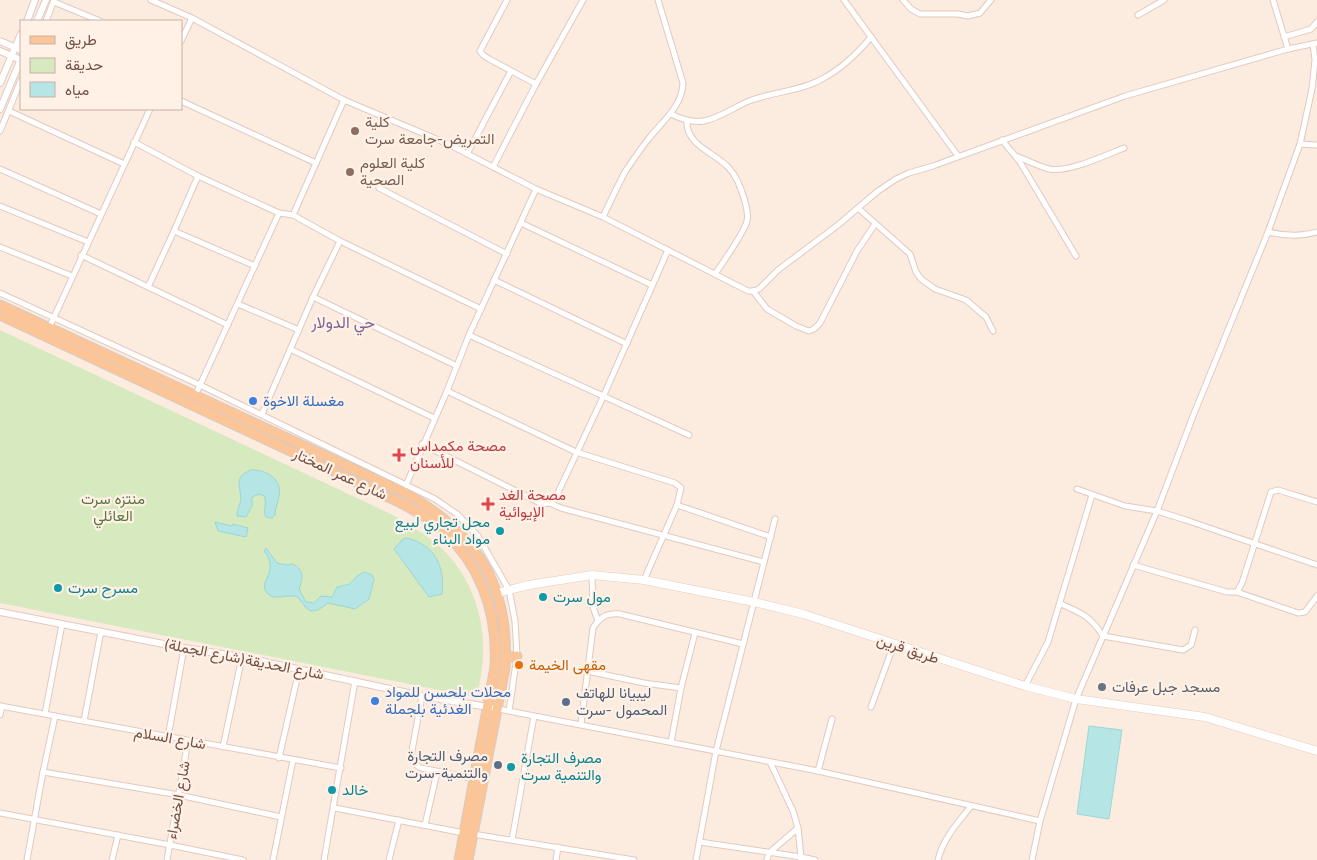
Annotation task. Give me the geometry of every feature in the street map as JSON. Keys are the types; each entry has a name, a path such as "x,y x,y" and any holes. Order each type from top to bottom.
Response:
{"main road":[{"path":"0,305 402,492 428,506 450,522 469,542 484,565 497,593 504,620 506,658 476,785 469,834 468,860"},
{"name":"شارع عمر المختار","path":"0,316 398,502 423,515 443,530 461,549 475,571 486,595 494,622 497,644 493,708"},
{"path":"469,542 478,536"},
{"name":"طريق قرين","path":"497,593 592,575 644,580 803,614 1025,686 1076,699 1206,718 1317,751"},
{"path":"506,658 517,656"},
{"path":"459,860 469,834"}],"street":[{"path":"26,20 36,0"},
{"path":"37,20 46,0"},
{"path":"151,0 192,18 344,100 448,144 536,189 603,217 715,274 753,291 759,289 778,270 896,179 1125,96 1315,43 1315,89 1300,144 1268,232 1156,512 1076,699 1040,822 1032,860"},
{"path":"507,0 480,51 483,55 536,84"},
{"path":"493,167 536,84 583,0"},
{"path":"603,217 626,172 649,139 671,114 680,98 683,82 658,0"},
{"path":"844,0 958,156"},
{"path":"903,0 920,14 958,14 968,16 980,13 991,0"},
{"path":"1138,15 1164,0"},
{"path":"1273,0 1288,49"},
{"path":"46,20 54,1 98,20"},
{"path":"182,39 192,18"},
{"path":"1284,37 1311,30 1317,22"},
{"path":"671,114 686,120 702,121 713,118 749,101 806,86 820,80 850,59 871,37"},
{"path":"0,41 18,49 11,56 0,82"},
{"path":"0,51 20,60"},
{"path":"0,109 20,62"},
{"path":"467,154 511,71"},
{"path":"0,131 20,82"},
{"path":"293,215 344,100"},
{"path":"182,101 316,162"},
{"path":"49,328 81,255 150,110"},
{"path":"8,111 124,164"},
{"path":"686,120 686,128 690,137 727,166 735,176 748,212 746,225 715,274"},
{"path":"1002,140 1016,156 1076,256"},
{"path":"134,142 198,176 279,213 293,215 340,241 481,309"},
{"path":"1300,144 1317,144"},
{"path":"1016,156 1049,169 1054,169 1088,163 1124,148"},
{"path":"0,169 101,214"},
{"path":"148,287 198,176"},
{"path":"379,188 507,254"},
{"path":"406,485 469,335 536,189"},
{"path":"0,206 88,242"},
{"path":"858,208 910,254 916,272 921,279 935,288 966,300 986,317 993,331"},
{"path":"195,396 279,213"},
{"path":"521,223 652,285"},
{"path":"753,291 768,309 796,326 809,331 814,329 820,324 857,251 875,224"},
{"path":"174,231 255,266"},
{"path":"1268,232 1295,236 1306,236 1317,232"},
{"path":"262,414 298,330 340,241"},
{"path":"0,247 72,276"},
{"path":"550,503 554,499 603,397 668,250"},
{"path":"81,255 228,325"},
{"path":"494,280 627,344"},
{"path":"0,293 262,414 435,499 457,514 478,536 509,590 515,621 517,656 509,711"},
{"path":"313,297 457,366"},
{"path":"238,304 298,330"},
{"path":"469,335 689,435"},
{"path":"290,349 434,418"},
{"path":"447,391 576,452 675,483 681,488 677,505 644,580"},
{"path":"422,444 542,504 550,503 560,508 764,562"},
{"path":"1077,489 1125,506 1156,512 1317,565"},
{"path":"1237,592 1242,583 1271,492 1278,490 1317,502"},
{"path":"1025,686 1048,642 1061,604 1092,495"},
{"path":"677,505 770,537"},
{"path":"696,860 716,750 775,519"},
{"path":"1134,565 1227,592 1237,592 1298,613 1305,612 1317,596"},
{"path":"592,575 593,607 598,621"},
{"path":"1061,604 1084,614 1095,623 1103,636 1183,650 1191,645 1195,630"},
{"name":"شارع الحديقة(شارع الجملة)","path":"0,612 184,648 242,657 422,696 493,708"},
{"path":"581,724 591,636 593,628 604,615 611,613 743,644"},
{"path":"45,714 62,624"},
{"path":"84,722 101,632"},
{"path":"671,742 681,688 695,633"},
{"path":"871,707 894,644"},
{"path":"168,737 184,648"},
{"path":"223,747 242,657"},
{"path":"279,758 299,670"},
{"path":"587,671 644,683 681,688"},
{"path":"324,860 355,681"},
{"path":"422,696 411,756 416,766 476,785"},
{"path":"0,715 1,706"},
{"name":"شارع السلام","path":"1,706 341,768"},
{"path":"493,708 818,771 1040,822"},
{"path":"27,860 55,716"},
{"path":"512,840 534,716"},
{"path":"818,771 832,719"},
{"name":"شارع الخضراء","path":"167,860 188,741"},
{"path":"273,860 293,760"},
{"path":"770,762 793,811 798,828 801,858"},
{"path":"43,772 179,795 281,817"},
{"path":"425,825 437,772"},
{"path":"938,860 945,840 972,806"},
{"path":"334,808 469,834 634,860"},
{"path":"0,813 170,844 216,857 243,860"},
{"path":"389,860 399,820"},
{"path":"767,860 769,852 798,828"},
{"path":"112,860 118,835"},
{"path":"700,842 815,860"},
{"path":"556,860 558,847"}],"green space":[{"name":"منتزه سرت العائلي","path":"0,330 393,515 433,541 452,560 464,577 473,595 479,614 483,635 483,655 481,676 476,696 0,603"}],"water":[{"path":"251,470 267,473 276,480 280,490 275,515 272,518 266,517 265,499 264,496 259,494 252,497 252,506 246,517 237,516 241,498 239,481 245,473"},
{"path":"215,522 248,528 246,537 218,531"},
{"path":"407,538 425,546 436,558 442,574 442,594 429,597 394,549 403,539"},
{"path":"266,548 277,563 293,564 300,569 302,578 299,589 306,602 314,603 321,596 332,597 337,587 350,584 357,576 364,572 372,575 374,579 369,599 355,609 328,603 318,610 311,611 306,608 298,597 270,596 265,588 270,571 269,559 264,551"},
{"path":"1089,726 1122,730 1109,819 1077,814"}],"place":[{"name":"كلية التمريض-جامعة سرت","path":"355,131"},
{"name":"كلية العلوم الصحية","path":"350,172"},
{"name":"مغسلة الاخوة","path":"253,401"},
{"name":"مصحة مكمداس للأسنان","path":"399,455"},
{"name":"مصحة الغد الإيوائية","path":"488,504"},
{"name":"محل تجاري لبيع مواد البناء","path":"500,531"},
{"name":"مسرح سرت","path":"58,588"},
{"name":"مول سرت","path":"543,597"},
{"name":"مقهى الخيمة","path":"519,665"},
{"name":"مسجد جبل عرفات","path":"1102,687"},
{"name":"محلات بلحسن للمواد الغدئية بلجملة","path":"375,701"},
{"name":"ليبيانا للهاتف المحمول -سرت","path":"566,702"},
{"name":"مصرف التجارة والتنمية-سرت","path":"498,765"},
{"name":"مصرف التجارة والتنمية سرت","path":"511,767"},
{"name":"خالد","path":"332,790"}],"district":[{"name":"حي الدولار","path":"343,323"}]}
